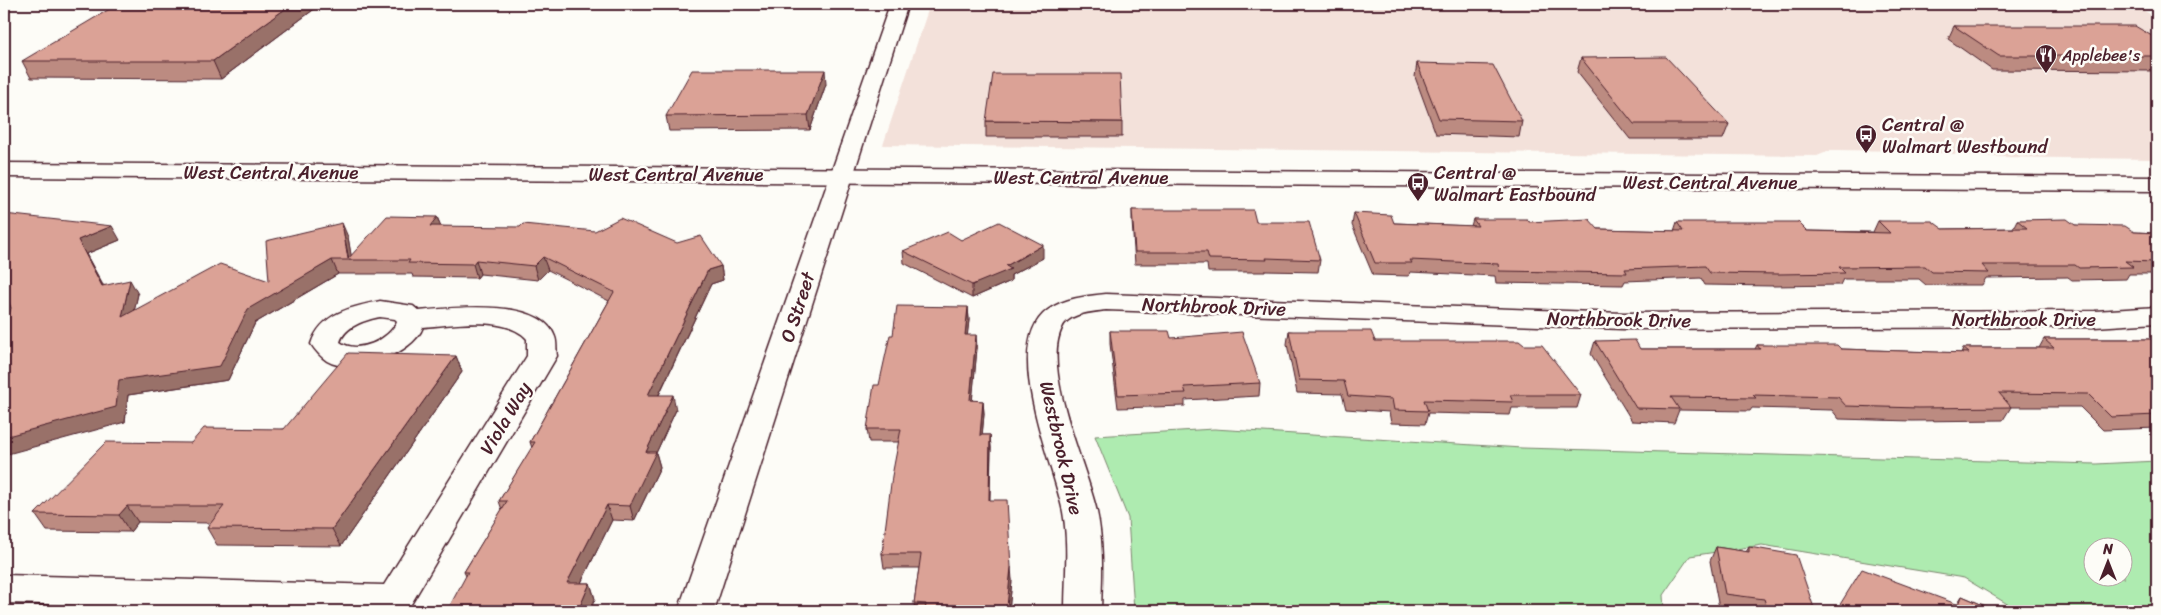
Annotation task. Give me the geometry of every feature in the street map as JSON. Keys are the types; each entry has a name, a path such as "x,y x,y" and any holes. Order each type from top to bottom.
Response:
{"street":[{"name":"O Street","path":"696,611 899,4"},
{"name":"West Central Avenue","path":"4,170 2157,184"},
{"name":"Northbrook Drive","path":"1081,305 1116,302 1623,321 2085,319 2157,315"},
{"name":"Westbrook Drive","path":"1081,305 1063,313 1049,324 1044,336 1043,365 1053,423 1080,512 1084,567 1083,611"},
{"name":"Viola Way","path":"392,605 542,356 541,337 526,323 501,317 412,320"},
{"path":"4,589 392,605"}],"shaded area":[{"path":"930,4 2132,4 2157,18 2157,159 1995,157 1914,151 1832,150 1817,156 883,145"}],"green space":[{"path":"1214,429 1522,448 2096,464 2157,461 2157,611 2019,611 1964,578 1762,545 1690,556 1663,595 1664,611 1134,611 1128,518 1095,436"}],"building":[{"path":"118,4 292,4 213,61 22,61"},
{"path":"1954,26 2135,26 2157,39 2157,56 1999,56"},
{"path":"1666,57 1729,124 1634,124 1581,58"},
{"path":"1417,63 1493,65 1522,121 1439,119"},
{"path":"692,70 825,70 808,115 666,116"},
{"path":"993,74 1120,74 1122,122 986,121"},
{"path":"1132,210 1253,210 1256,222 1309,222 1320,260 1266,258 1267,260 1209,259 1207,252 1135,252"},
{"path":"1354,213 1391,215 1394,223 1478,226 1473,219 1527,219 1529,222 1589,219 1598,229 1683,231 1677,222 1798,222 1807,231 1890,233 1878,221 1932,221 1943,229 2027,228 2017,220 2067,219 2075,225 2125,226 2134,232 2157,233 2157,262 2125,261 2133,267 2079,268 2075,265 1982,265 1989,273 1932,272 1925,266 1839,267 1845,273 1779,274 1710,273 1705,266 1625,269 1627,273 1499,271 1498,264 1410,260 1412,263 1375,263"},
{"path":"4,214 112,226 78,240 102,286 130,280 122,317 220,264 269,281 266,241 342,223 348,259 387,216 437,217 430,226 520,227 523,224 595,231 620,218 677,243 701,236 721,266 708,270 648,395 673,395 646,452 656,452 630,506 607,505 567,583 590,583 578,611 447,611 468,572 464,572 507,501 499,501 535,442 530,442 614,292 543,257 534,266 476,260 473,264 408,263 410,260 332,260 248,309 220,366 119,380 116,407 4,437 4,330 11,308 4,290"},
{"path":"999,222 1043,245 1006,266 1011,269 972,285 903,251 948,232 961,240"},
{"path":"897,306 968,307 965,335 976,335 970,400 983,401 980,435 990,435 989,500 1007,500 1011,567 1007,607 980,607 980,611 925,611 926,604 914,603 921,554 882,554 892,476 901,429 867,429 874,385 879,385 890,335 893,335"},
{"path":"1110,331 1169,331 1171,338 1242,332 1260,383 1184,387 1186,393 1118,395"},
{"path":"1289,331 1371,331 1375,341 1519,341 1524,345 1542,345 1581,395 1510,395 1513,402 1424,400 1428,411 1394,410 1392,399 1348,396 1344,381 1299,380"},
{"path":"2044,339 2157,339 2157,415 2111,417 2088,394 1999,393 2011,407 1919,408 1846,406 1838,397 1753,395 1756,398 1671,397 1679,409 1636,408 1595,341 1635,340 1640,349 1760,349 1757,345 1837,345 1841,349 1969,353 1963,348 2054,348"},
{"path":"348,353 456,356 332,529 207,528 224,506 127,506 119,515 35,514 106,442 191,443 204,428 284,429"},
{"path":"1716,547 1749,552 1749,547 1796,555 1815,611 1768,611 1764,599 1725,594"},
{"path":"1862,569 1959,605 1962,596 1997,611 1836,611"}],"place":[{"name":"Applebee's","path":"2046,74"},
{"name":"Central @ Walmart Westbound","path":"1866,154"},
{"name":"Central @ Walmart Eastbound","path":"1418,202"}]}
